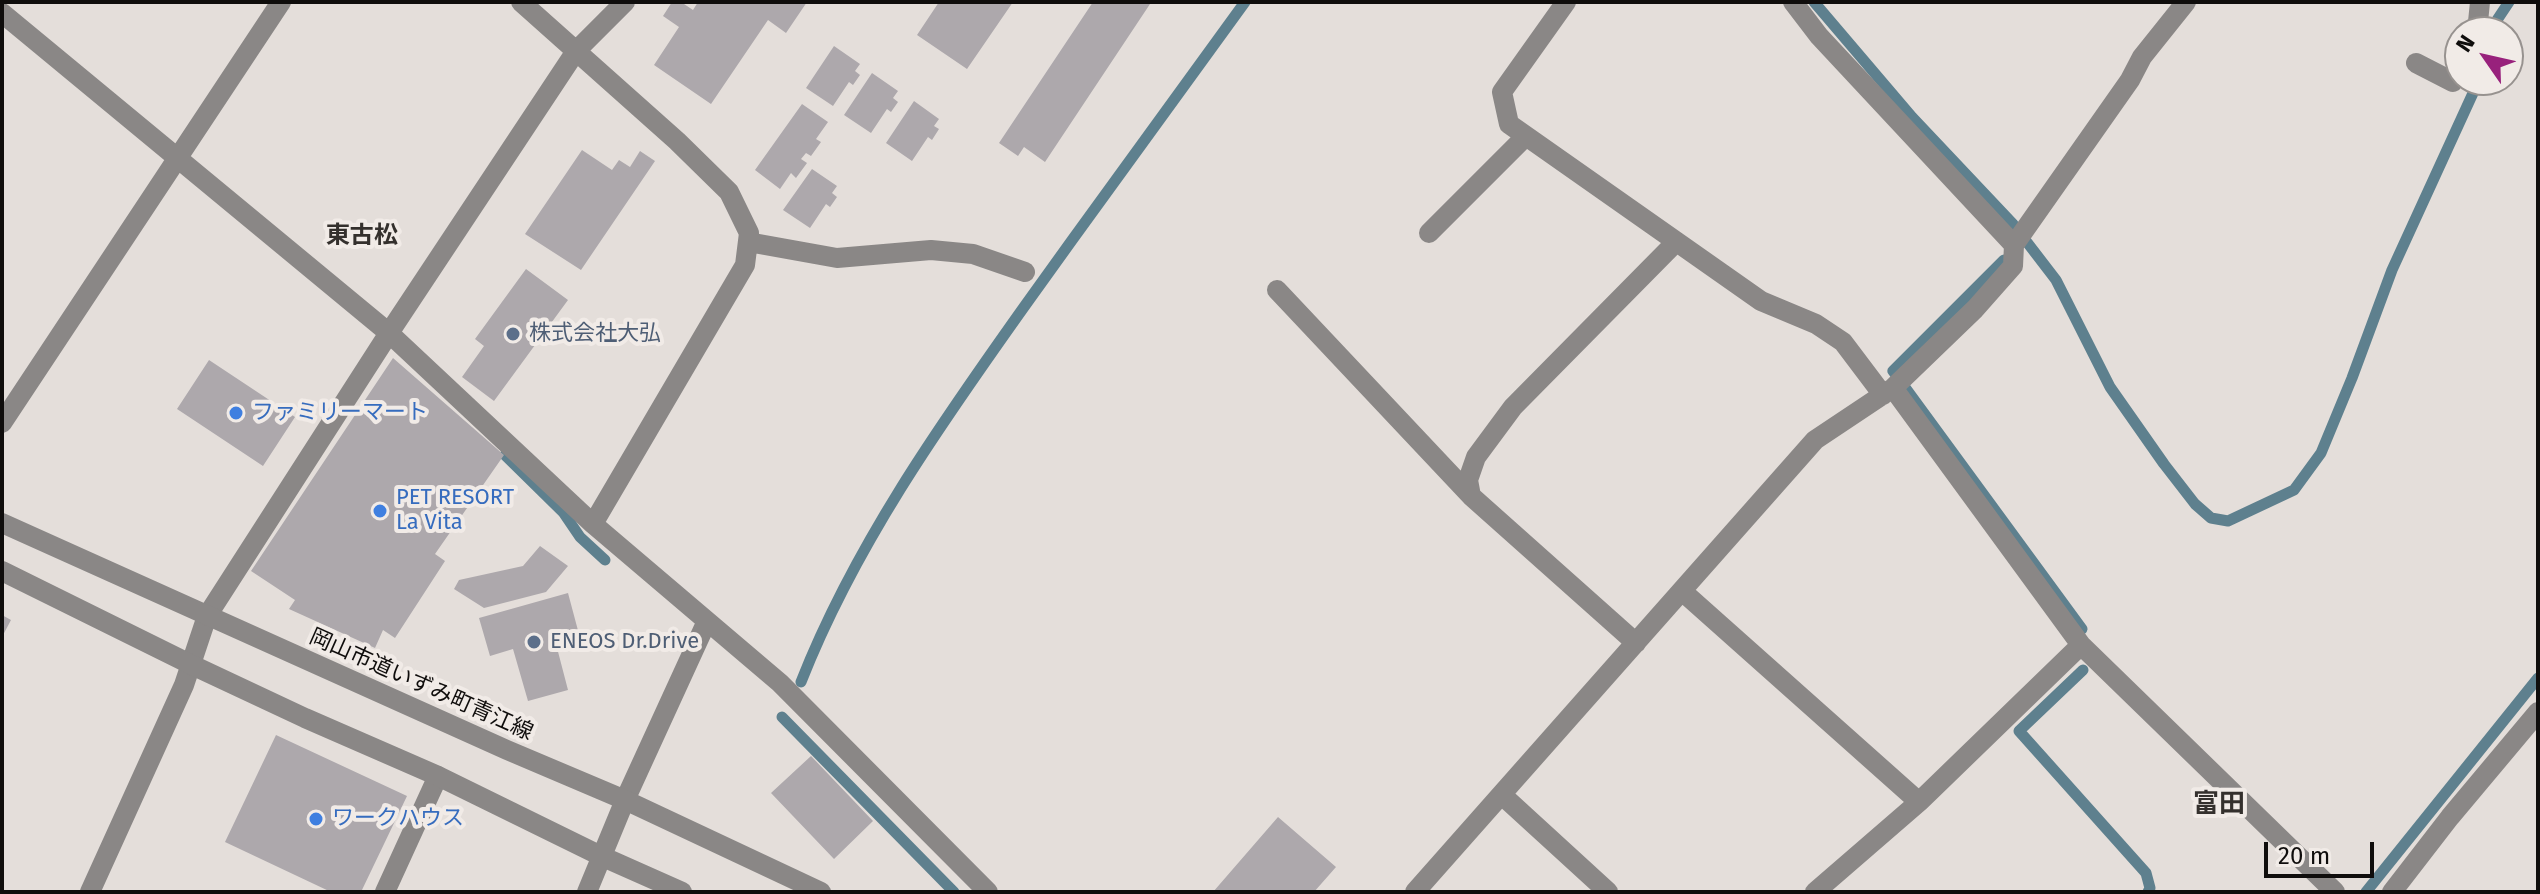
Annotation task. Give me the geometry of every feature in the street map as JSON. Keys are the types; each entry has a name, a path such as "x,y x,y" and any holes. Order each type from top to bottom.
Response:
{"street":[{"path":"2,423 281,2"},
{"path":"521,2 729,192 749,233 745,265 593,524"},
{"path":"90,892 192,665 207,616 576,51 625,2"},
{"path":"1566,2 1502,92 1509,124 1761,301 1816,324 1843,342 1894,386 2081,645 2335,892"},
{"path":"1793,2 1819,36 2020,238"},
{"path":"1415,892 1815,440 1894,386 1975,309 2013,266 2020,238 2130,80 2142,57 2186,2"},
{"path":"2,13 389,333 593,524 780,683 988,892"},
{"path":"2416,63 2444,77"},
{"path":"1429,233 1526,136"},
{"path":"748,242 837,258 931,250 973,254 1025,272"},
{"path":"1471,496 1468,480 1476,457 1513,407 1676,242"},
{"path":"1277,290 1471,496 1636,643"},
{"name":"岡山市道いずみ町青江線","path":"2,523 625,800 821,892"},
{"path":"2,571 192,665 438,776 682,892"},
{"path":"1682,591 1919,802"},
{"path":"587,892 625,800 707,621"},
{"path":"1815,892 1919,802 2081,645"},
{"path":"2392,892 2538,712"},
{"path":"385,892 438,776"},
{"path":"1502,795 1608,892"}],"building":[{"path":"672,2 681,2 693,10 698,2 807,2 786,33 768,20 711,104 654,65 679,27 663,16"},
{"path":"939,2 1013,2 967,69 917,35"},
{"path":"1093,2 1150,4 1045,162 1024,147 1018,156 999,143"},
{"path":"834,46 860,64 855,71 860,75 853,85 849,82 833,106 806,88"},
{"path":"872,73 898,91 893,98 898,102 891,112 887,109 871,133 844,115"},
{"path":"914,101 939,119 934,126 939,129 932,140 928,137 912,161 886,143"},
{"path":"802,104 828,122 816,139 821,142 811,156 806,153 801,159 807,163 796,178 791,173 780,189 755,170"},
{"path":"582,150 612,170 619,160 630,167 640,151 655,161 581,270 525,234"},
{"path":"812,169 837,186 832,193 837,197 830,207 826,204 810,228 783,210"},
{"path":"526,269 568,300 494,401 462,377 484,346 475,339"},
{"path":"393,358 504,455 435,554 445,561 395,638 383,630 375,648 289,609 295,600 251,571"},
{"name":"ファミリーマート","path":"209,360 295,417 263,466 177,409"},
{"path":"540,546 568,566 546,592 484,608 454,589 459,580 523,566"},
{"path":"568,593 580,638 556,644 568,690 528,701 513,649 490,656 479,618"},
{"path":"2,615 11,620 2,637"},
{"path":"276,735 407,796 361,892 331,892 225,842"},
{"path":"811,756 873,821 834,859 771,793"},
{"path":"1278,817 1336,867 1314,892 1213,892"}],"waterway":[{"path":"801,682 846,583 901,488 961,396 1245,2"},
{"path":"1814,2 1912,117 2013,224 2056,280 2110,387 2164,464 2195,504 2211,518 2228,521 2294,490 2321,453 2392,270 2472,96"},
{"path":"2500,16 2509,2"},
{"path":"2004,260 1893,371 2082,629"},
{"path":"505,455 563,512 580,537 605,560"},
{"path":"2083,670 2019,731 2146,873 2150,888 2148,892"},
{"path":"2366,892 2538,678"},
{"path":"782,717 954,892"}],"place":[{"name":"株式会社大弘","path":"513,334"},
{"name":"ファミリーマート","path":"236,413"},
{"name":"PET RESORT La Vita","path":"380,511"},
{"name":"ENEOS Dr.Drive","path":"534,642"},
{"name":"ワークハウス","path":"316,819"}],"district":[{"name":"東古松","path":"362,236"},
{"name":"富田","path":"2219,805"}]}
